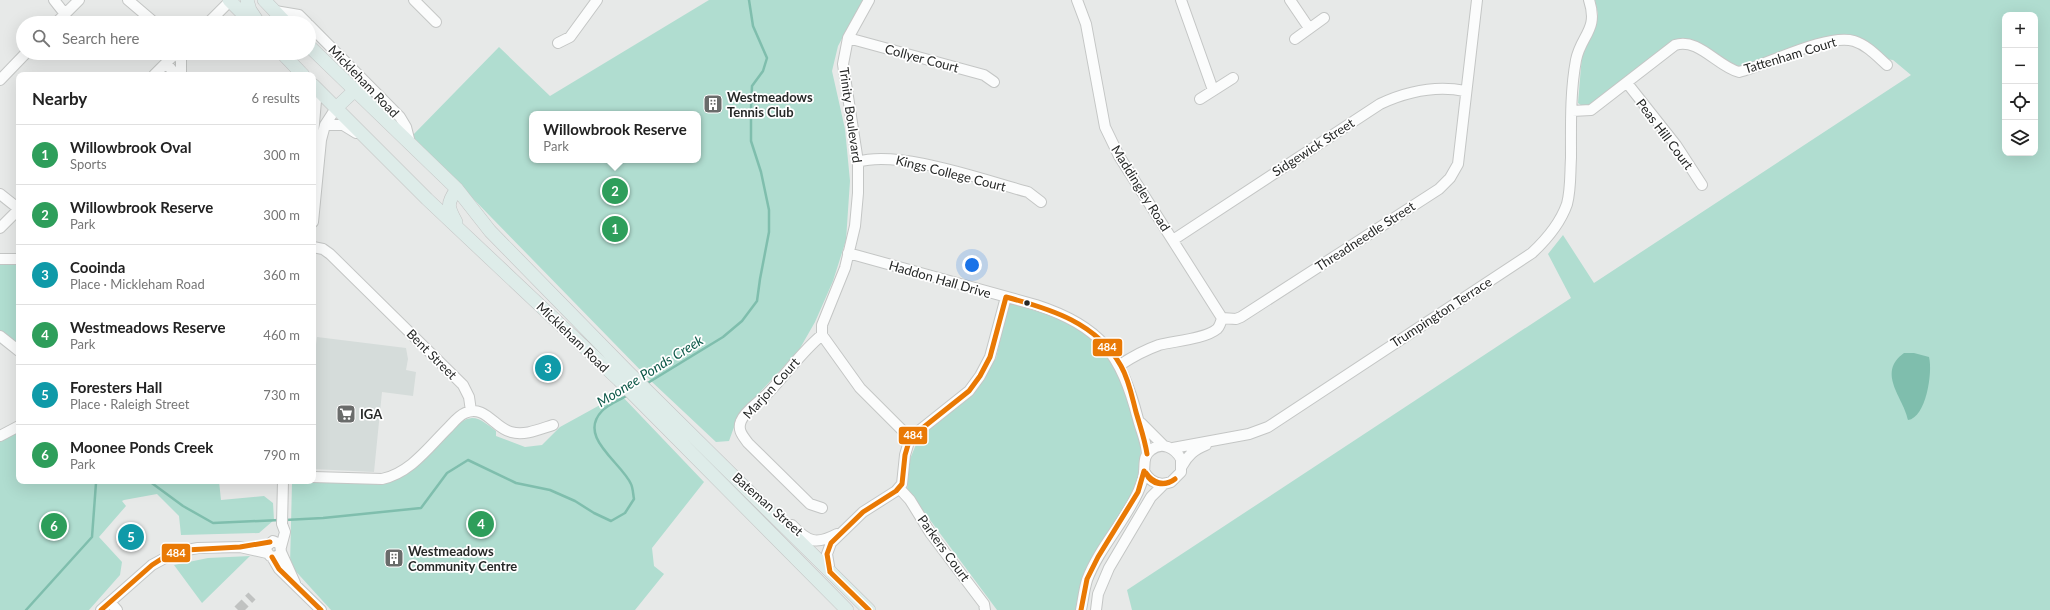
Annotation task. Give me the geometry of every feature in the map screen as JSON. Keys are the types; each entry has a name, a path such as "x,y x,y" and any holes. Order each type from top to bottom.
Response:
{"main road":[{"path":"247,0 250,10 254,16"},
{"path":"264,0 280,16"},
{"path":"229,1 245,16"},
{"name":"Mickleham Road","path":"316,53 457,189 490,231 553,295 623,376"},
{"path":"289,60 300,72"},
{"name":"Mickleham Road","path":"316,87 461,231 548,312 623,376 654,406 847,610"},
{"path":"333,105 351,88"},
{"path":"428,199 442,199 457,189"},
{"path":"457,189 450,199 449,207 461,231"},
{"path":"548,312 553,306 553,295"},
{"name":"Mickleham Road","path":"654,406 717,461 869,610"}],"street":[{"path":"54,0 66,14 79,0"},
{"path":"128,0 147,16"},
{"path":"414,0 436,22"},
{"path":"558,44 570,37 597,0"},
{"name":"Trinity Boulevard","path":"822,336 822,324 845,268 854,226 858,162 843,64 848,38 869,0"},
{"name":"Maddingley Road","path":"1077,0 1086,24 1105,127 1119,156 1222,318"},
{"path":"1181,0 1213,90"},
{"path":"1290,0 1309,28"},
{"name":"Threadneedle Street","path":"1222,318 1236,319 1241,317 1439,189 1450,178 1458,164 1465,90 1477,0"},
{"path":"1572,111 1576,60 1580,47 1591,27 1592,7 1589,0"},
{"path":"215,16 229,1"},
{"path":"275,11 300,16"},
{"path":"1295,39 1324,18"},
{"name":"Mickleham Road","path":"316,32 400,117 406,127 410,143"},
{"name":"Collyer Court","path":"848,38 984,75 994,82"},
{"name":"Tattenham Court","path":"1572,111 1591,110 1675,45 1680,43 1692,45 1739,72 1837,39 1856,41 1886,65"},
{"path":"0,80 19,60"},
{"path":"157,72 169,60"},
{"path":"181,60 181,72"},
{"path":"166,63 174,72"},
{"path":"1200,99 1232,78"},
{"name":"Peas Hill Court","path":"1627,83 1676,145 1702,185"},
{"name":"Sidgewick Street","path":"1173,240 1380,104 1402,94 1424,89 1445,88 1465,90"},
{"path":"316,120 333,105"},
{"path":"316,179 324,125 333,105"},
{"name":"Trumpington Terrace","path":"1169,447 1215,441 1249,434 1279,420 1532,253 1555,229 1567,203 1570,187 1572,111"},
{"path":"324,125 343,125 368,140"},
{"name":"Kings College Court","path":"858,162 878,158 912,162 1028,192 1041,202"},
{"path":"0,194 16,207"},
{"path":"0,228 16,212"},
{"name":"Bent Street","path":"316,248 323,249 330,254 463,385 469,398 471,411"},
{"name":"Haddon Hall Drive","path":"848,253 1062,313 1088,329 1120,365 1134,400 1138,420 1146,441 1147,454"},
{"path":"0,259 16,259"},
{"path":"899,488 903,480 905,455 910,438 969,391 980,376 990,357 1006,297"},
{"path":"1120,365 1140,353 1159,345 1207,334 1216,329 1222,318"},
{"path":"0,336 16,349"},
{"path":"822,336 860,388 910,438"},
{"name":"Marjon Court","path":"822,336 808,347 771,390 744,416 740,426 742,434 748,443 804,499 810,504 822,508"},
{"path":"316,477 382,479 391,477 408,468 458,418 471,411 483,413 503,429 512,432 532,432 553,425"},
{"path":"1096,610 1098,594 1109,568 1151,497 1164,484 1177,478 1182,466 1181,459 1138,420"},
{"path":"0,436 16,428"},
{"name":"Trumpington Terrace","path":"1182,466 1188,456 1196,449 1215,441"},
{"path":"1081,610 1087,579 1138,492 1144,471 1143,465 1147,454 1152,449 1169,447"},
{"name":"Bateman Street","path":"717,461 757,492 798,532 809,539 822,541 842,531"},
{"path":"1144,471 1151,480 1164,484"},
{"path":"283,484 282,524 274,549 295,583 321,610"},
{"name":"Bateman Street","path":"830,572 828,550 842,531 870,506 899,488"},
{"name":"Parkers Court","path":"899,488 910,500 931,534 984,604 985,610"},
{"path":"101,610 152,565 166,556 192,549 240,547 274,549"},
{"path":"110,602 117,610"}],"shaded area":[{"path":"709,0 863,0 838,46 832,71 845,129 850,181 846,240 833,281 815,322 799,350 738,416 729,441 716,442 651,381 412,136 499,47 550,96"},
{"path":"1595,0 2050,0 2050,610 1132,610 1127,590 1571,298 1548,254 1563,235 1594,283 1911,75 1893,60 1886,59 1851,37 1738,69 1691,39 1678,40 1585,108 1578,103 1582,55 1592,35 1598,14"},
{"path":"0,262 16,263 16,346 0,333"},
{"path":"1009,303 1060,318 1086,333 1116,368 1130,404 1134,424 1141,442 1140,471 1135,492 1077,610 997,610 907,489 910,459 917,442 927,428 971,396 996,358"},
{"path":"317,337 406,348 408,359 406,370 416,372 413,396 382,392 374,472 316,469"},
{"path":"1904,353 1914,353 1929,357 1930,364 1929,383 1924,403 1914,417 1908,420 1894,386 1892,377 1892,369 1896,361"},
{"path":"620,394 704,482 652,548 654,566 664,574 635,610 331,610 290,565 292,484 386,483 401,476 414,467 439,445 458,425 467,419 479,419 496,431 496,436 525,447 542,445 560,427"},
{"path":"16,433 16,484 219,484 221,500 264,496 273,503 274,520 259,533 181,535 179,516 157,494 124,500 122,501 126,506 99,537 122,562 120,575 89,610 0,610 0,441"},
{"path":"250,556 202,603 174,565 208,558"}],"waterway":[{"name":"Moonee Ponds Creek","path":"646,384 723,337 742,321 757,301 769,232 769,210 761,172 751,141 751,108 752,86 763,71 767,58 753,26 749,0"},
{"name":"Moonee Ponds Creek","path":"285,520 323,518 421,508 447,473 468,460 516,483 550,490 575,501 594,513 611,521 625,513 634,499 633,491 626,476 603,449 598,440 595,430 596,421 602,411 611,404 628,395"},
{"name":"Moonee Ponds Creek","path":"26,610 92,537 96,484"},
{"name":"Moonee Ponds Creek","path":"153,484 183,506 213,523 280,520"}],"tunnel":[{"path":"238,610 252,596"}],"transit line":[{"name":"484","path":"1006,297 1040,307 1071,320 1086,328 1111,351 1124,371 1144,438 1147,454"},
{"name":"484","path":"830,572 827,554 831,543 863,512 896,491 902,484 905,455 910,438 969,391 980,376 990,357 1006,297"},
{"name":"484","path":"1081,610 1087,579 1098,557 1138,492 1144,471"},
{"name":"484","path":"1146,473 1159,483 1167,483 1175,479"},
{"name":"484","path":"1146,473 1151,480 1159,484 1171,482 1175,479"},
{"name":"484","path":"101,610 152,565 166,556 186,550 240,547 270,542"},
{"name":"484","path":"272,557 279,569 321,610"},
{"name":"484","path":"830,572 869,610"}],"place":[{"name":"Westmeadows Tennis Club","path":"713,104"},
{"name":"Willowbrook Reserve","path":"615,191"},
{"name":"Willowbrook Oval","path":"615,229"},
{"name":"Cooinda","path":"548,368"},
{"name":"IGA","path":"346,414"},
{"name":"Westmeadows Reserve","path":"481,524"},
{"name":"Moonee Ponds Creek","path":"54,526"},
{"name":"Foresters Hall","path":"131,537"},
{"name":"Westmeadows Community Centre","path":"394,558"}]}
